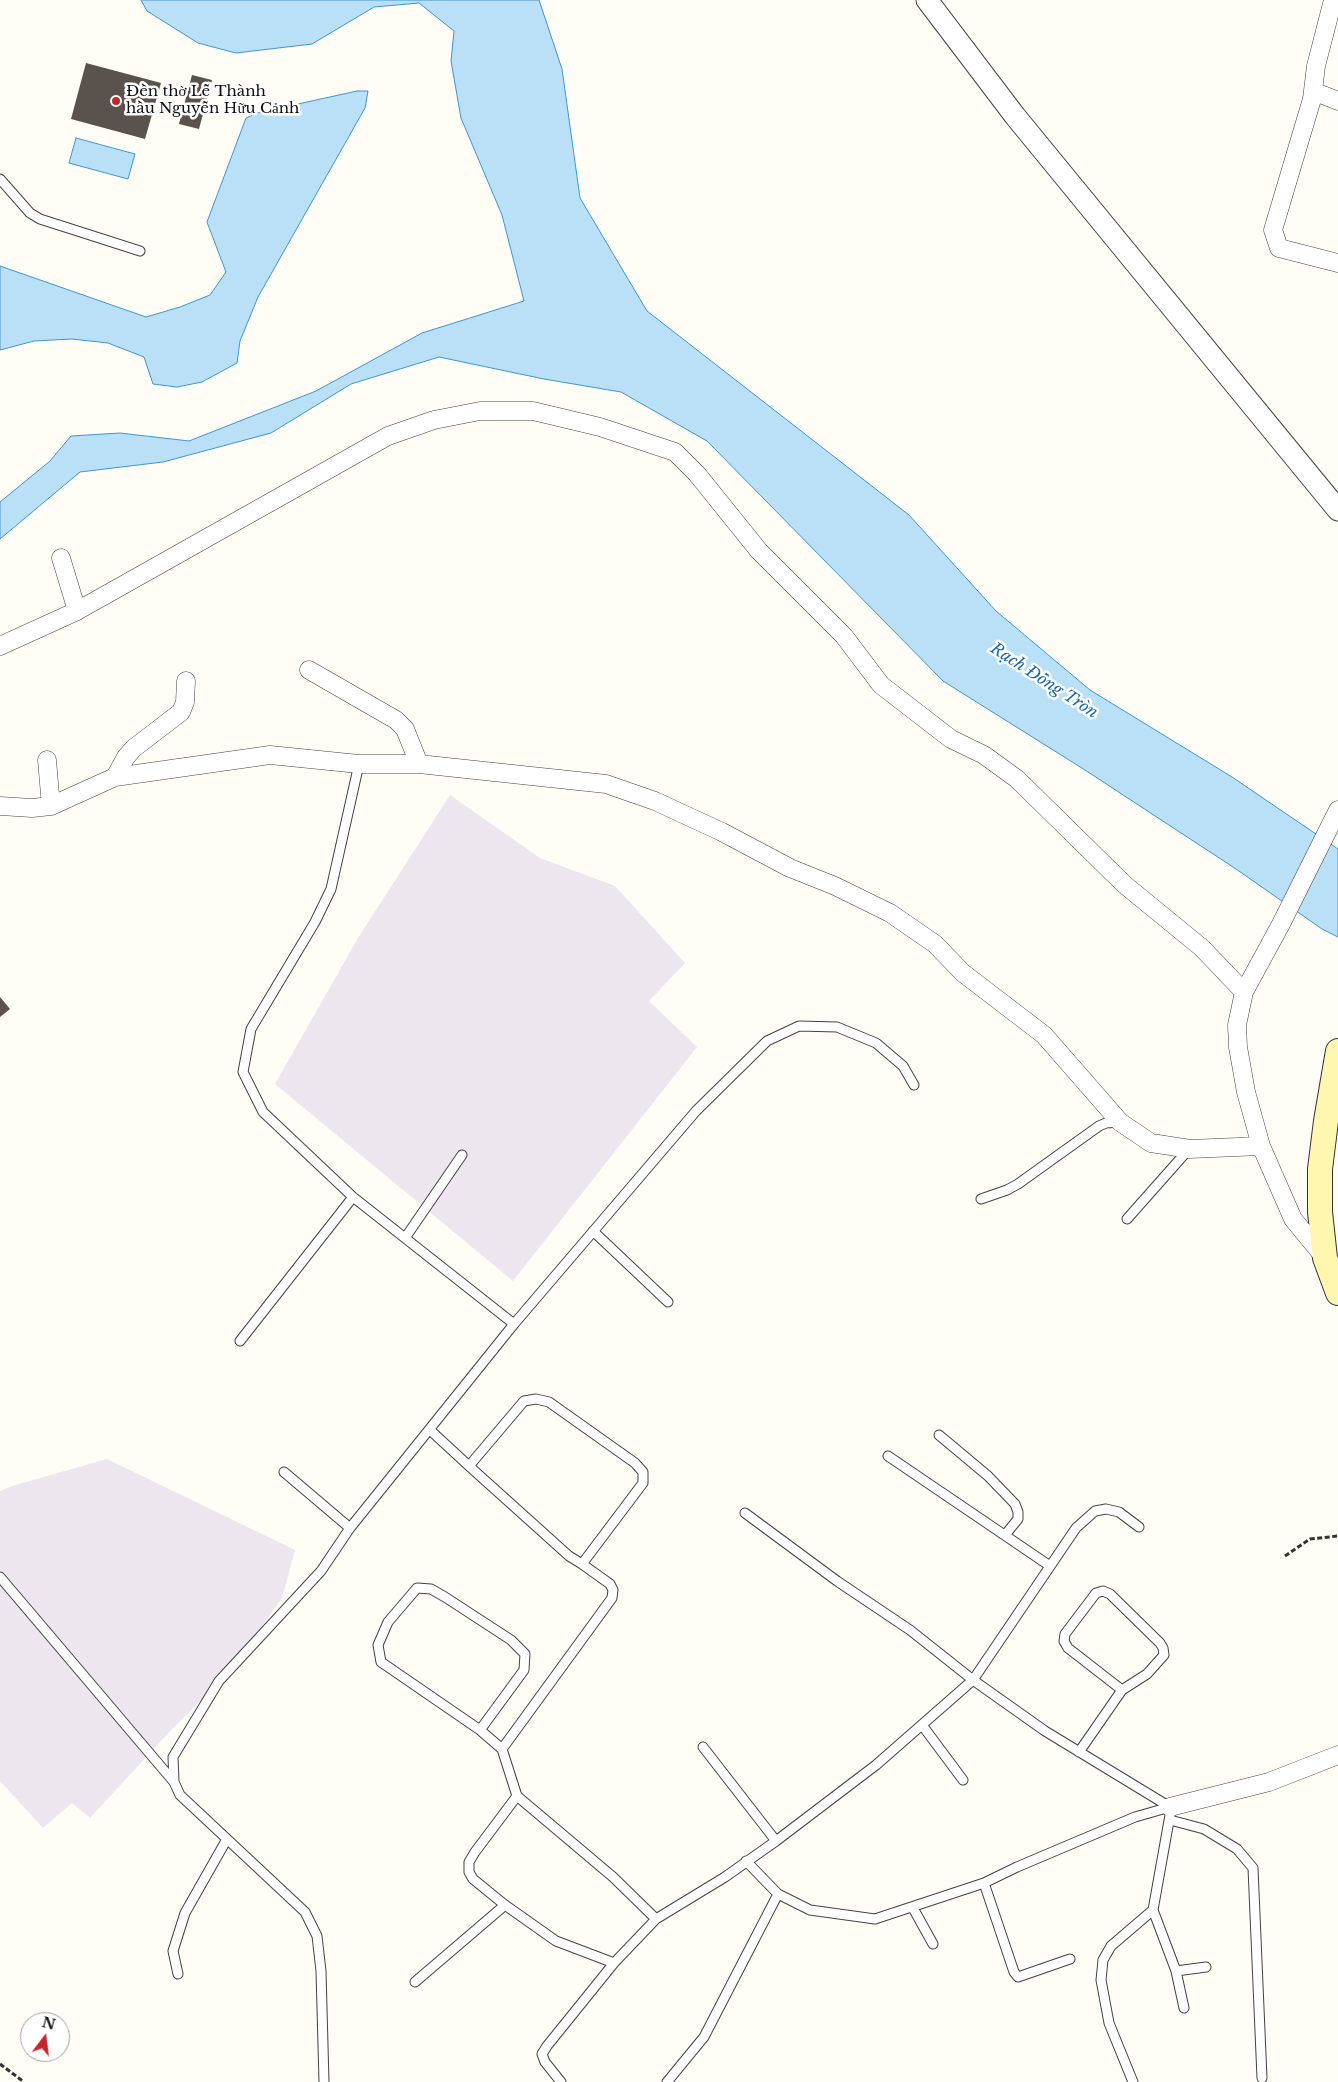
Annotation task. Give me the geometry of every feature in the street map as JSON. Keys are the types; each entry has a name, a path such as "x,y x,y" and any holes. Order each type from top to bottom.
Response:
{"main road":[{"path":"1338,1050 1320,1169 1320,1212 1324,1258 1338,1293"}],"street":[{"path":"926,0 1016,116 1338,510"},
{"path":"1333,0 1316,66 1313,91 1273,230 1279,248 1338,263"},
{"path":"1313,91 1338,101"},
{"path":"0,646 77,611 388,436 434,420 480,411 534,411 618,433 676,452 697,474 759,551 844,636 881,685 951,739 984,755 1017,779 1125,885 1202,948 1244,992"},
{"path":"61,558 77,611"},
{"path":"309,670 396,720 405,729 419,764"},
{"path":"115,777 126,757 134,748 185,707 186,681"},
{"path":"0,806 32,808 51,806 115,777 270,755 359,764 419,764 606,784 664,805 722,832 790,868 834,886 890,913 935,944 963,973 1044,1035 1120,1122 1151,1143 1190,1149 1261,1146"},
{"path":"47,760 51,806"},
{"path":"1324,1258 1293,1219 1261,1146 1246,1092 1238,1048 1237,1025 1244,992 1281,924 1338,810"},
{"path":"1170,1814 1270,1782 1338,1755"}],"lane":[{"path":"0,179 30,212 40,219 140,251"},
{"path":"359,764 331,889 315,922 251,1029 243,1072 263,1112 353,1197 514,1324"},
{"path":"174,1782 173,1757 219,1681 321,1571 350,1528 514,1324 593,1231 696,1111 766,1041 799,1026 837,1027 876,1043 903,1066 914,1085"},
{"path":"981,1199 1008,1190 1018,1184 1106,1122 1120,1122"},
{"path":"1128,1219 1190,1149"},
{"path":"405,1238 462,1155"},
{"path":"240,1341 353,1197"},
{"path":"593,1231 668,1302"},
{"path":"469,1466 524,1401 536,1399 550,1402 635,1463 642,1472 643,1483 582,1564"},
{"path":"430,1430 569,1556 610,1584 614,1590 612,1598 502,1749"},
{"path":"939,1435 988,1476 1015,1504 1018,1520 1006,1535"},
{"path":"888,1456 1050,1566"},
{"path":"284,1472 350,1528"},
{"path":"560,2082 545,2062 542,2054 614,1963 656,1919 725,1877 776,1841 876,1765 973,1680 1076,1528 1095,1511 1106,1509 1119,1512 1139,1527"},
{"path":"746,1513 837,1581 910,1630 973,1680 1079,1752 1104,1766 1148,1796 1170,1814 1204,1829 1236,1849 1253,1868 1262,2078"},
{"path":"0,1577 174,1782 180,1795 305,1912 317,1936 321,1971 324,2082"},
{"path":"480,1730 524,1670 525,1654 511,1640 444,1596 431,1589 417,1588 388,1622 378,1645 380,1662 480,1730 502,1749 517,1796 613,1877 656,1919"},
{"path":"1079,1752 1122,1690 1147,1674 1164,1655 1163,1648 1110,1594 1103,1591 1096,1593 1065,1634 1064,1641 1068,1648 1122,1690"},
{"path":"922,1725 963,1780"},
{"path":"703,1747 776,1841"},
{"path":"517,1796 469,1862 469,1872 473,1879 505,1906 556,1942 614,1963"},
{"path":"746,1861 778,1894 810,1910 875,1919 914,1908 984,1883 1017,1866 1135,1817 1170,1814"},
{"path":"1170,1814 1154,1910 1176,1970 1184,2008"},
{"path":"178,1974 173,1951 185,1912 227,1839"},
{"path":"984,1883 1014,1972 1018,1977 1070,1959"},
{"path":"668,2082 704,2037 778,1894"},
{"path":"415,1982 505,1906"},
{"path":"914,1908 933,1944"},
{"path":"1133,2082 1109,2023 1101,1980 1103,1960 1111,1946 1154,1910"},
{"path":"1176,1970 1206,1967"}],"path":[{"path":"1285,1556 1310,1539 1338,1536"},
{"path":"0,2064 24,2082"}],"shaded area":[{"path":"450,795 540,858 615,886 685,963 649,1001 697,1047 513,1281 275,1084 358,938"},
{"path":"107,1459 295,1550 282,1598 227,1675 173,1728 90,1818 72,1803 43,1828 0,1781 0,1491"}],"water":[{"name":"Rạch Đồng Tròn","path":"141,0 539,0 562,69 580,198 647,311 909,515 996,611 1090,690 1232,777 1338,849 1338,937 1322,929 1236,869 1085,770 943,681 707,441 621,392 544,379 439,357 351,384 271,433 163,462 80,472 0,539 0,502 50,461 71,436 120,433 189,441 316,391 422,333 524,301 502,215 461,118 451,61 454,31 419,3 374,7 312,44 236,53 198,43 147,11"},
{"path":"357,91 368,91 365,108 258,297 240,341 237,363 202,382 177,387 153,384 144,357 108,343 72,339 34,341 0,350 0,266 146,317 180,307 210,295 226,272 207,222 246,118 257,113"},
{"path":"76,138 135,154 128,179 69,163"}],"building":[{"name":"Đền thờ Lễ Thành hầu Nguyễn Hữu Cảnh","path":"86,63 161,83 145,139 71,119"},
{"path":"192,75 212,80 199,129 179,124"},
{"path":"0,997 10,1009 0,1017"}],"place":[{"name":"Đền thờ Lễ Thành hầu Nguyễn Hữu Cảnh","path":"116,101"}]}
